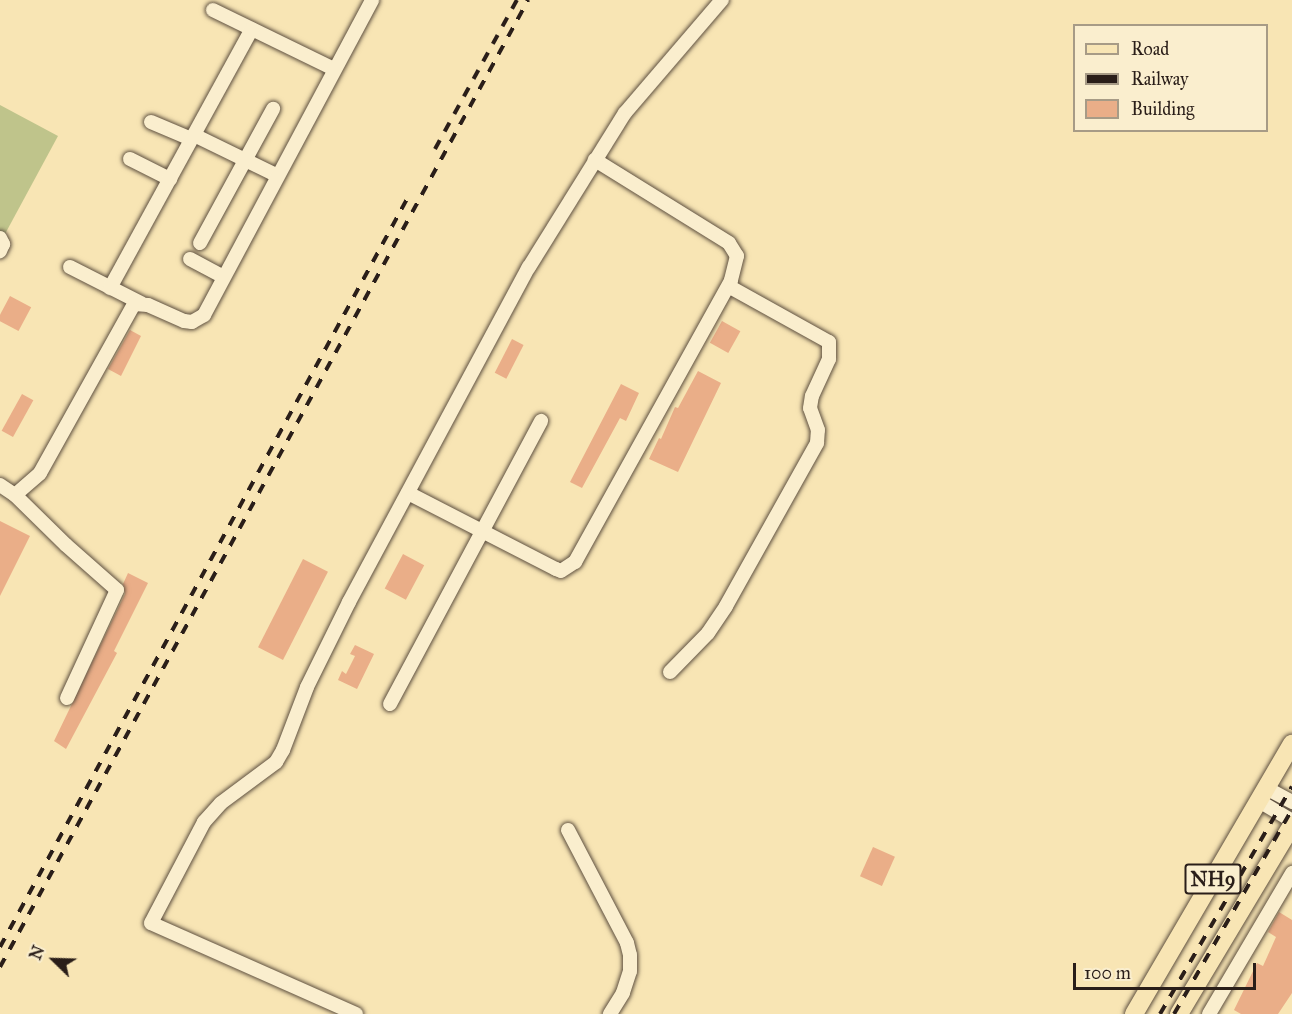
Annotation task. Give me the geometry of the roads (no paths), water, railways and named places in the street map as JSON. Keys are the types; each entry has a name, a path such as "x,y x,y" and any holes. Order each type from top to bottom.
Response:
{"main road":[{"name":"NH9","path":"1134,1014 1292,744"},
{"name":"NH9","path":"1179,1014 1292,823"}],"street":[{"path":"70,267 141,303 192,322 204,315 372,0"},
{"path":"356,1014 151,923 204,822 221,803 276,762 283,750 307,687 408,493 529,267 595,160 625,113 722,0"},
{"path":"213,10 334,69"},
{"path":"110,288 252,29"},
{"path":"200,243 273,109"},
{"path":"150,122 246,159 278,176"},
{"path":"130,159 170,179"},
{"path":"408,493 561,571 575,562 728,286 737,256 729,243 595,160"},
{"path":"0,238 3,244 0,251"},
{"path":"190,259 224,277"},
{"path":"670,672 708,633 726,606 817,443 818,430 810,408 812,396 829,359 830,342 728,286"},
{"path":"15,495 40,473 129,311 134,304 141,303"},
{"path":"390,704 541,421"},
{"path":"0,485 15,495 66,545 117,590 67,698"},
{"path":"1263,794 1292,802"},
{"path":"1263,794 1292,823"},
{"path":"568,830 627,944 630,955 630,971 623,993 610,1014"},
{"path":"1215,1012 1292,873"}],"railway":[{"path":"435,149 517,0"},
{"path":"0,967 528,0"},
{"path":"0,947 407,199"},
{"path":"1160,1014 1292,786"},
{"path":"1174,1014 1292,810"}]}
